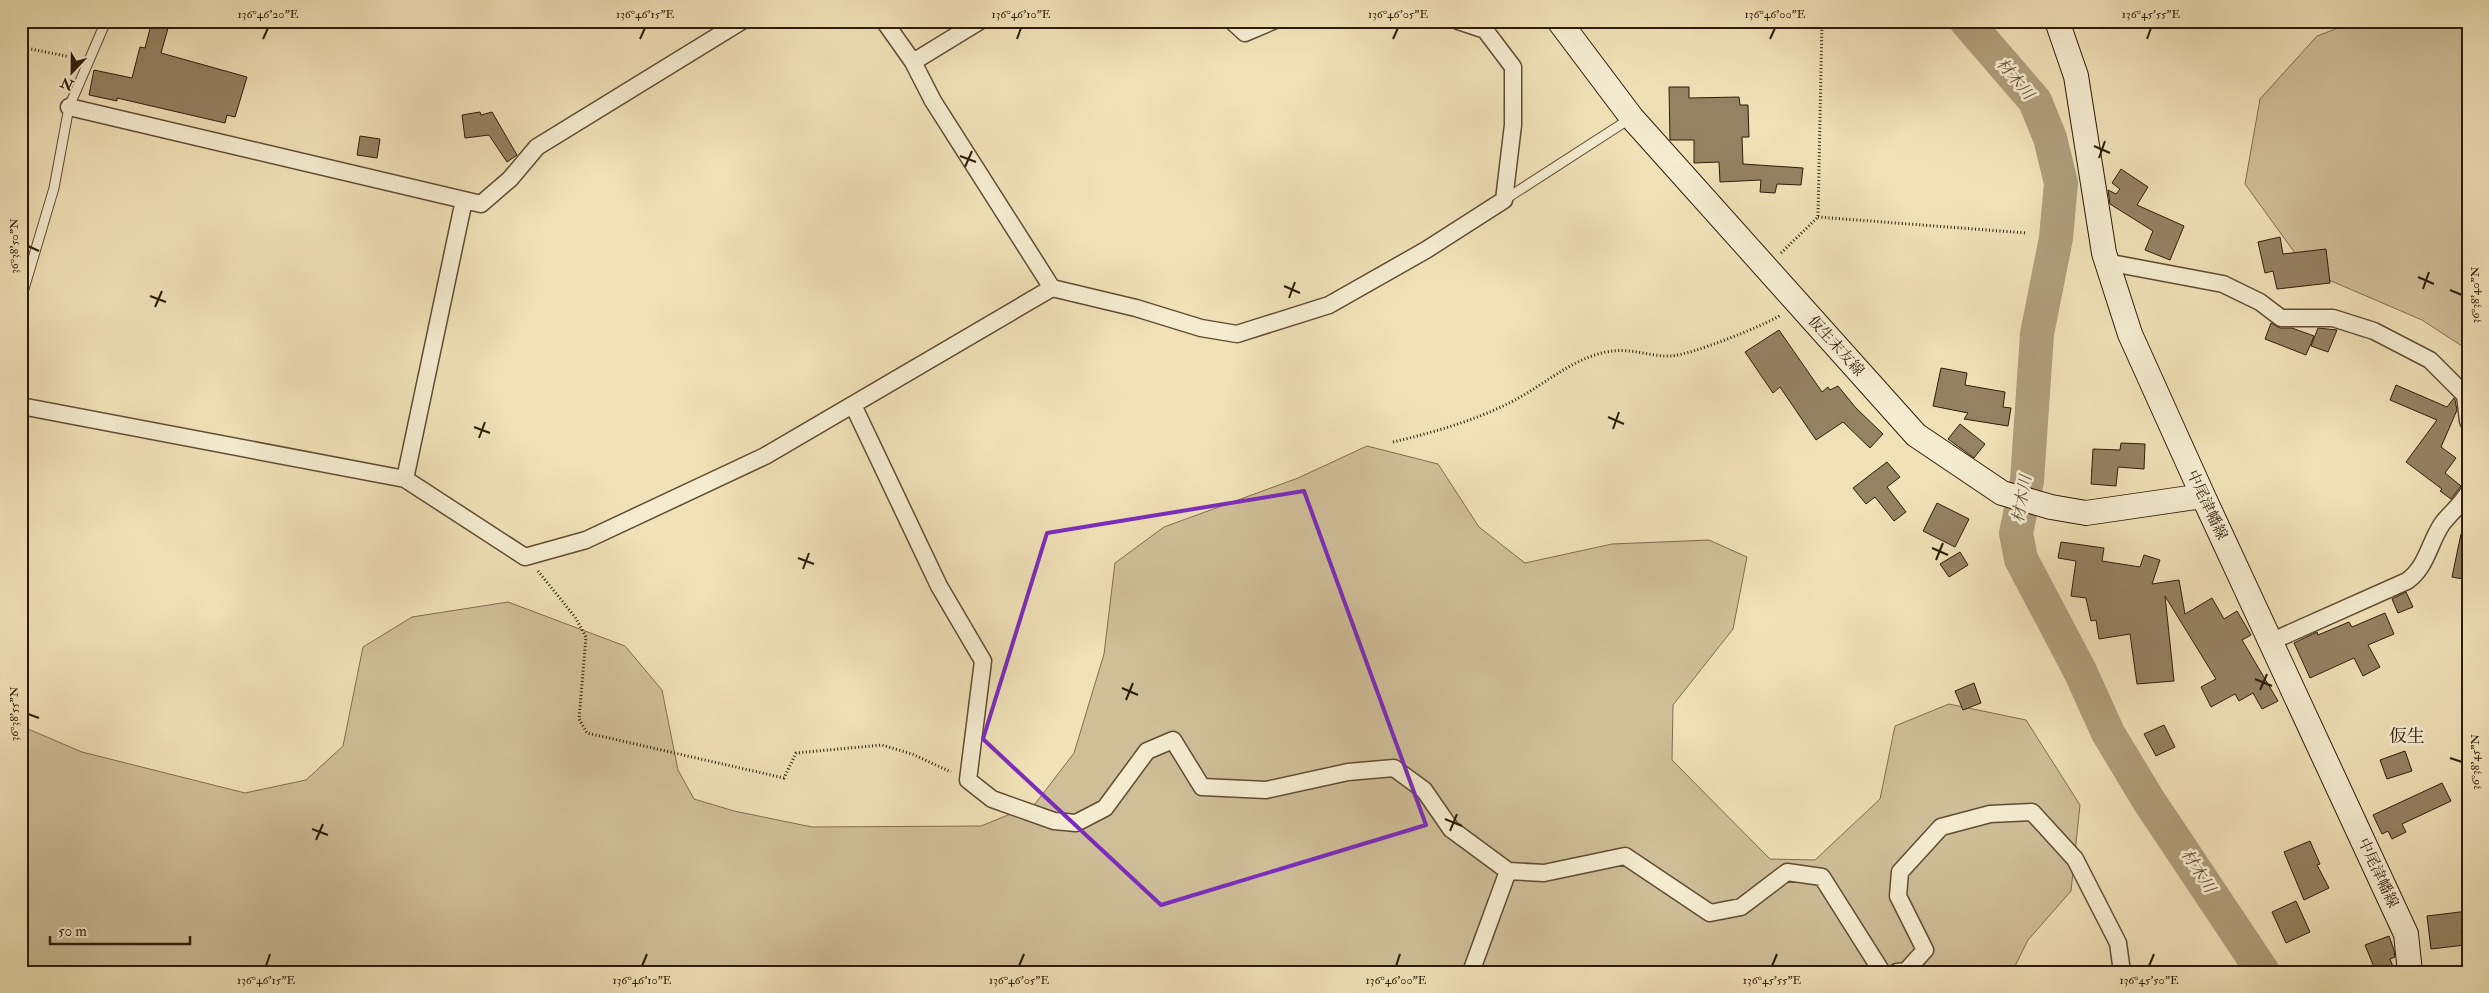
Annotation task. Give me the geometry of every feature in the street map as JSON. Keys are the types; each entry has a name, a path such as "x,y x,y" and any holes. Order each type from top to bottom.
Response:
{"main road":[{"name":"仮生末友線","path":"1559,21 1632,118 1916,435 2002,493 2051,507 2086,513 2203,496"},
{"name":"中尾津幡線","path":"2057,21 2076,76 2106,262 2130,334 2270,642 2406,934 2410,972"}],"street":[{"path":"69,107 481,204 510,179 537,148 742,21"},
{"path":"884,21 912,62 933,101 1052,288"},
{"path":"912,62 980,21"},
{"path":"1232,21 1245,33 1273,21"},
{"path":"21,406 405,480 525,557 586,540 765,456 1052,288 1136,308 1202,328 1237,334 1329,305 1426,250 1504,200 1513,125 1513,66 1485,30 1458,21"},
{"path":"405,480 464,200"},
{"path":"2106,262 2223,284 2260,302 2281,318 2333,318 2374,331 2430,360 2465,395 2468,421"},
{"path":"853,405 939,586 983,661 968,780 992,799 1054,821 1076,823 1105,808 1147,751 1173,740 1202,788 1266,790 1348,772 1394,768 1424,790 1451,829 1508,871 1544,873 1625,856 1710,913 1741,907 1787,872 1822,877 1882,972"},
{"path":"2270,642 2407,581 2418,573 2442,524 2460,506 2468,493"},
{"path":"1897,972 1906,970 1925,950 1898,896 1900,872 1941,827 1990,814 2032,812 2075,859 2118,943 2122,972"},
{"path":"1471,972 1508,871"}],"lane":[{"path":"21,299 54,188 69,107 106,21"},
{"path":"1504,200 1632,118"}],"path":[{"path":"1766,268 1818,216 1822,21"},
{"path":"21,47 89,61"},
{"path":"1818,216 2026,232"},
{"path":"1393,442 1472,419 1516,399 1568,367 1606,352 1633,350 1670,356 1709,345 1775,319 1799,304"},
{"path":"525,557 576,617 586,637 579,719 587,733 784,778 796,753 882,745 912,754 968,780"}],"highlighted area":[{"path":"1304,491 1426,825 1161,905 983,739 1047,533"}],"shaded area":[{"path":"2357,21 2468,21 2468,350 2422,320 2308,271 2245,184 2260,99 2317,36"},
{"path":"1367,446 1438,464 1479,527 1525,563 1612,544 1709,540 1747,557 1733,629 1673,705 1672,760 1770,859 1815,860 1880,799 1895,726 1949,704 2026,720 2080,805 2071,891 2028,940 2012,972 21,972 21,726 82,752 245,793 306,780 343,746 363,647 412,617 508,602 625,646 662,690 678,770 694,799 734,811 812,827 981,826 1035,804 1074,753 1104,654 1115,563 1164,527 1298,478"}],"building":[{"path":"152,21 170,21 161,53 247,77 235,117 227,115 225,123 117,98 117,101 89,95 94,70 132,78 140,47 145,48"},
{"path":"1669,87 1689,87 1689,98 1739,97 1740,105 1748,105 1749,137 1742,137 1743,164 1803,168 1801,185 1777,184 1775,193 1760,192 1761,180 1720,182 1719,162 1694,163 1694,140 1670,140"},
{"path":"480,112 481,115 492,112 517,155 507,162 489,135 465,138 462,115"},
{"path":"360,136 380,139 377,158 357,155"},
{"path":"2121,169 2148,187 2137,205 2184,226 2170,260 2145,250 2153,231 2110,204 2108,190 2116,194 2120,189 2112,183"},
{"path":"2280,237 2283,254 2326,249 2330,283 2277,289 2273,271 2265,273 2258,242"},
{"path":"2271,323 2280,328 2292,328 2314,336 2306,355 2265,339"},
{"path":"2318,328 2337,330 2328,352 2311,346"},
{"path":"1779,330 1822,392 1828,387 1830,390 1838,386 1856,408 1883,434 1870,448 1843,422 1816,440 1780,387 1773,393 1745,352"},
{"path":"1941,368 1967,373 1965,385 2005,392 2003,407 2011,408 2008,426 1964,419 1968,413 1933,406"},
{"path":"2396,385 2447,407 2454,398 2455,400 2457,410 2441,447 2456,458 2445,473 2461,486 2451,499 2440,491 2442,489 2406,462 2437,420 2390,400"},
{"path":"1960,424 1985,444 1974,458 1948,439"},
{"path":"2121,443 2145,444 2144,469 2118,467 2116,486 2091,484 2093,449 2120,450"},
{"path":"1887,462 1900,477 1887,487 1906,512 1894,521 1875,497 1866,504 1853,488"},
{"path":"1937,503 1969,519 1955,547 1923,531"},
{"path":"2461,534 2468,535 2468,580 2452,577"},
{"path":"2061,542 2104,548 2102,561 2140,567 2144,555 2160,560 2152,584 2179,580 2185,614 2212,598 2224,619 2237,611 2251,635 2242,640 2278,701 2262,709 2253,693 2239,701 2235,694 2211,707 2201,687 2216,679 2165,596 2174,681 2137,684 2130,634 2099,639 2096,620 2091,621 2086,598 2071,596 2076,561 2058,558"},
{"path":"1960,552 1968,565 1949,577 1940,564"},
{"path":"2406,592 2413,607 2398,613 2392,599"},
{"path":"2385,613 2394,634 2368,645 2380,667 2363,676 2354,658 2310,678 2294,643 2317,632 2318,635 2349,622 2352,627"},
{"path":"1974,683 1981,703 1963,710 1955,691"},
{"path":"2164,725 2175,747 2156,756 2144,734"},
{"path":"2405,751 2412,771 2387,779 2380,760"},
{"path":"2442,783 2451,801 2402,824 2406,832 2392,839 2388,831 2382,834 2373,815"},
{"path":"2310,841 2320,864 2317,865 2329,888 2304,900 2284,852"},
{"path":"2296,901 2310,932 2286,943 2272,912"},
{"path":"2468,911 2468,931 2461,931 2465,945 2431,949 2427,916"},
{"path":"2389,936 2395,957 2390,959 2395,972 2376,972 2365,945"}],"waterway":[{"name":"材木川","path":"1966,21 2035,101 2050,138 2061,183 2056,238 2037,334 2027,481 2016,533 2021,559 2080,671 2108,733 2149,801 2263,972"}],"district":[{"name":"仮生","path":"2407,736"}]}
